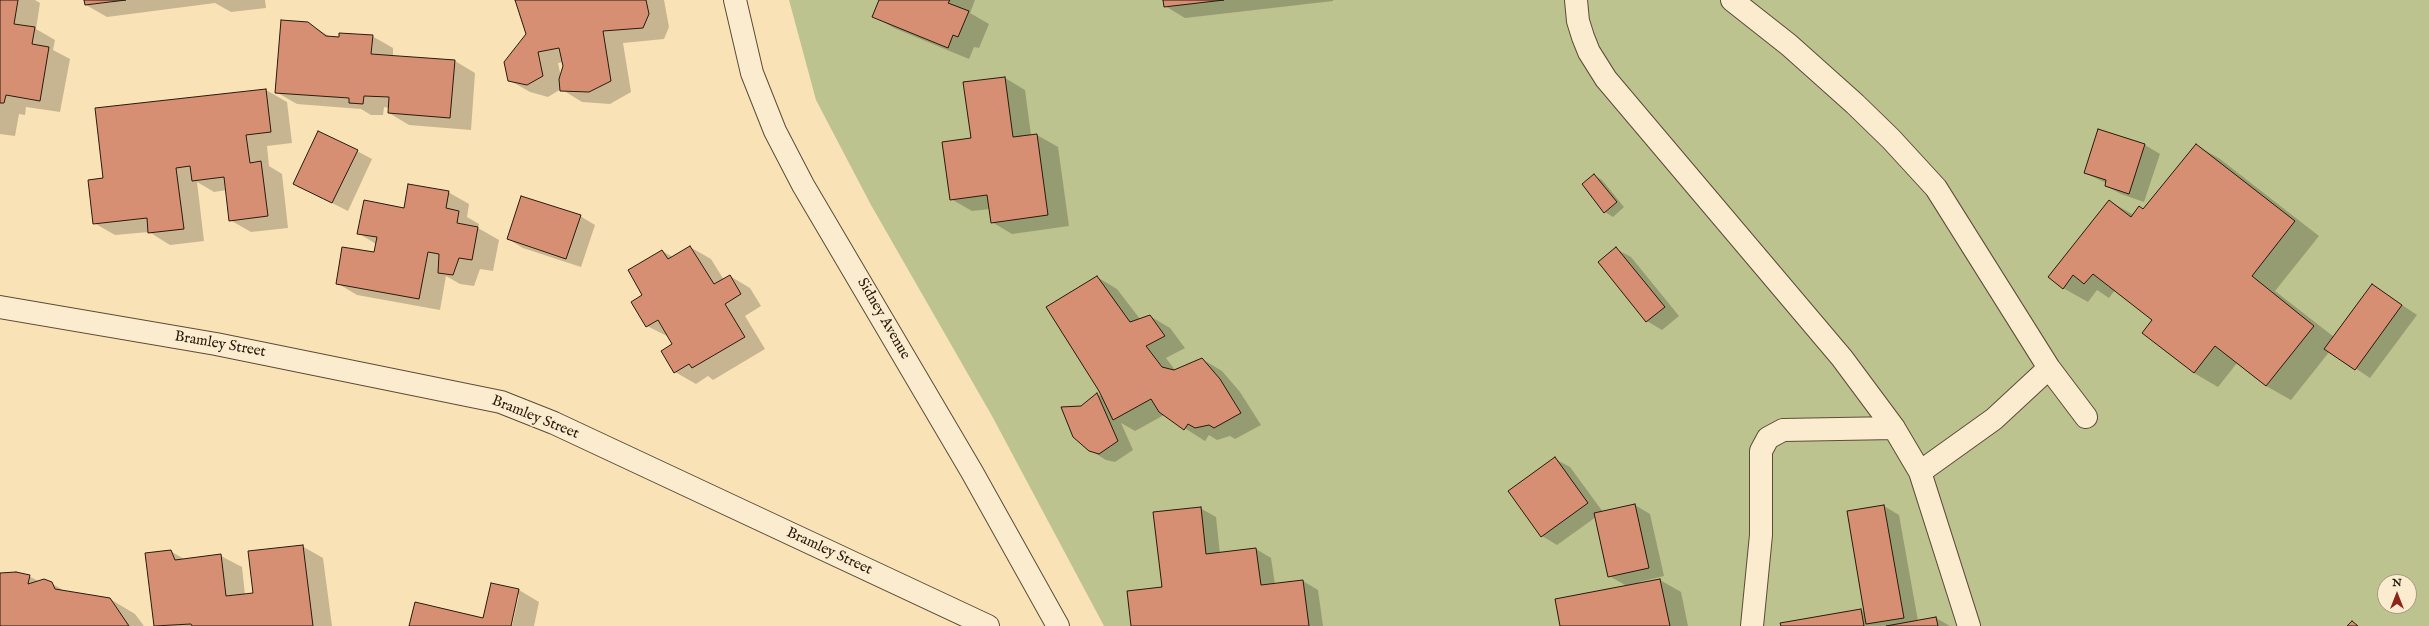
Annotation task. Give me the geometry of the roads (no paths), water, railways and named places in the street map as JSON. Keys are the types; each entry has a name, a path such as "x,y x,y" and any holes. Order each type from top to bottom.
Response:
{"street":[{"name":"Sidney Avenue","path":"735,0 752,73 775,131 803,185 913,370 1058,626"},
{"path":"1576,0 1578,21 1583,37 1589,52 1606,79 1842,358 1894,428 1920,472 1969,626"},
{"path":"1732,0 1789,45 1854,104 1891,139 1936,188 2049,368 2086,417"},
{"name":"Bramley Street","path":"0,307 216,344 501,402 554,424 988,626"},
{"path":"1920,472 1994,418 2049,368"},
{"path":"1752,626 1761,535 1761,451 1768,438 1783,430 1894,428"}]}
